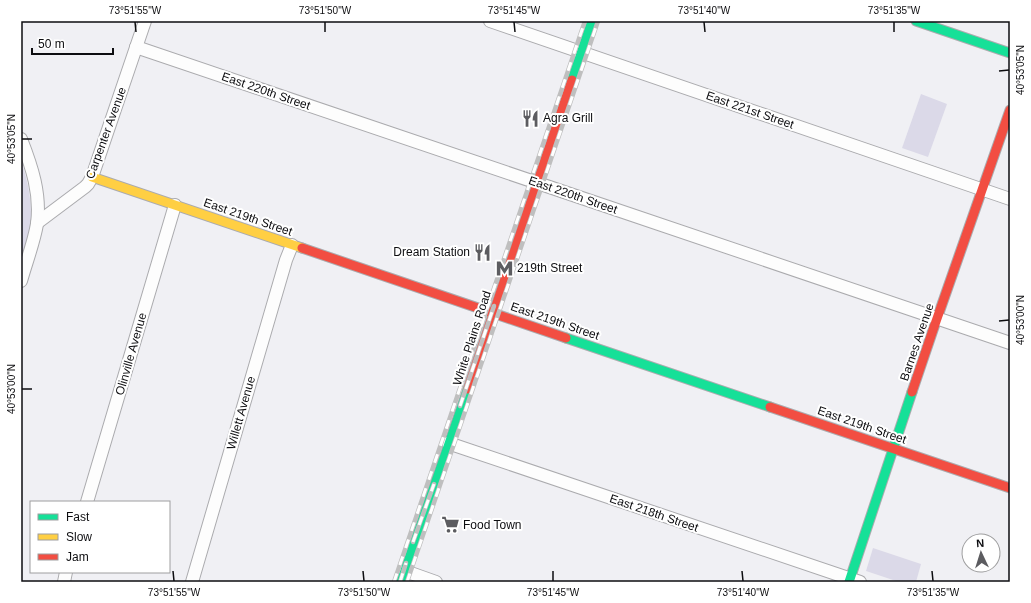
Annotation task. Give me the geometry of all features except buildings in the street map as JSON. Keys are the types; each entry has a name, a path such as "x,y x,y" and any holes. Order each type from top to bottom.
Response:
{"street":[{"name":"Carpenter Avenue","path":"37,223 85,187 92,177 145,21"},
{"name":"East 221st Street","path":"490,21 1010,199"},
{"name":"White Plains Road","path":"393,582 403,577 592,21"},
{"path":"916,21 1010,53"},
{"name":"East 220th Street","path":"136,47 1010,344"},
{"name":"Barnes Avenue","path":"853,581 894,449 937,319 1010,110"},
{"path":"21,140 34,177 37,200 37,223 21,281"},
{"name":"East 219th Street","path":"92,177 1010,488"},
{"name":"Olinville Avenue","path":"87,501 175,205"},
{"name":"Willett Avenue","path":"192,582 286,260 292,244"},
{"name":"East 218th Street","path":"448,443 853,581"},
{"path":"403,577 436,582"}],"shaded area":[{"path":"921,94 947,104 928,157 902,148"},
{"path":"21,161 29,192 31,223 30,233 21,260"},
{"path":"873,548 921,564 916,582 899,582 866,571"}],"railway":[{"path":"394,582 585,21"},
{"path":"407,582 598,21"},
{"path":"460,406 494,306"},
{"path":"413,542 434,484"},
{"path":"400,582 406,563"}],"traffic: fast":[{"path":"572,80 592,21"},
{"path":"916,21 1010,53"},
{"path":"566,338 770,407"},
{"path":"401,582 468,389"},
{"path":"849,582 912,392"}],"traffic: slow":[{"path":"92,177 302,248"}],"traffic: jam":[{"path":"468,389 572,80"},
{"path":"912,392 1010,110"},
{"path":"302,248 566,338"},
{"path":"770,407 1010,488"}],"place":[{"name":"Agra Grill","path":"530,118"},
{"name":"Dream Station","path":"483,252"},
{"name":"219th Street","path":"504,268"},
{"name":"Food Town","path":"450,525"}]}
